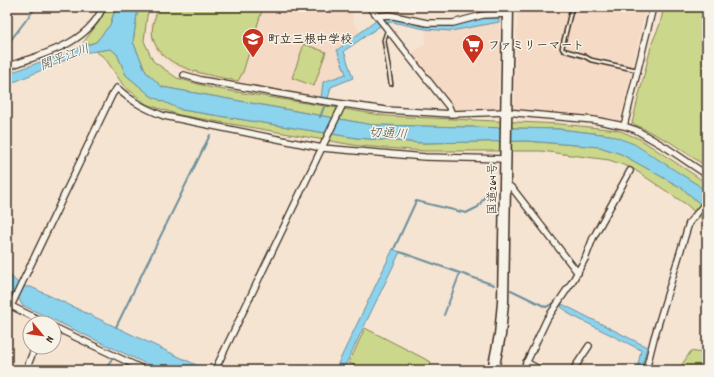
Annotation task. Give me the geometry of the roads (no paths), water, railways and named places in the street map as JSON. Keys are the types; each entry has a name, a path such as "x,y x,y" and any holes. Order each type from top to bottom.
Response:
{"highway":[{"name":"国道264号","path":"493,370 500,335 503,302 508,10"}],"street":[{"path":"7,67 74,41 93,25 103,7"},
{"path":"370,7 449,107 452,114"},
{"path":"624,126 653,7"},
{"path":"379,17 389,15 427,23 453,23 483,14 508,10"},
{"path":"184,75 201,80 343,106 452,114 506,114 594,120 636,130 667,148 707,175"},
{"path":"29,315 9,305 23,282 112,95 117,88 128,99 143,108 164,116 312,145 425,157 506,159"},
{"path":"215,370 343,106"},
{"path":"523,370 547,319 578,273 593,238 630,172"},
{"path":"506,183 513,189 578,273"},
{"path":"646,370 654,338 689,223 707,201"},
{"path":"62,331 145,370"},
{"path":"573,370 588,346"},
{"path":"26,370 32,355"},
{"path":"526,362 540,370"},
{"path":"348,370 356,370"}],"lane":[{"path":"572,7 562,48 563,50 584,56 591,60 637,70"},
{"path":"388,28 384,40 391,84"}],"water":[{"path":"116,7 138,7 133,42 146,72 162,87 373,125 559,129 610,135 634,144 698,185 707,194 707,210 682,188 621,154 600,147 527,141 423,143 357,138 182,110 151,96 126,75 117,54 111,49 82,53 7,85 7,74 96,42 110,25"},
{"path":"387,16 427,25 480,18 499,18 499,22 451,31 425,29 392,22 383,24 344,51 353,78 331,87 328,99 321,99 323,82 346,74 337,50 381,17"},
{"path":"393,249 400,252 343,370 335,370"},
{"path":"7,274 20,285 31,287 207,370 159,370 62,324 62,315 43,315 22,305 19,299 14,296 7,297"},
{"path":"562,304 647,347 641,370 637,370 641,350 569,314 561,307"}],"waterway":[{"path":"7,45 36,7"},
{"path":"696,7 707,10"},
{"path":"320,117 324,107"},
{"path":"116,327 210,135"},
{"path":"394,249 416,201 466,213 478,207 493,184"},
{"path":"400,252 494,285"},
{"path":"444,315 460,273"},
{"path":"511,290 546,307 554,303"},
{"path":"106,370 111,360"}],"place":[{"name":"町立三根中学校","path":"253,58"},
{"name":"ファミリーマート","path":"473,64"}],"water label":[{"name":"開平江川","path":"64,56"},
{"name":"切通川","path":"388,132"}]}
